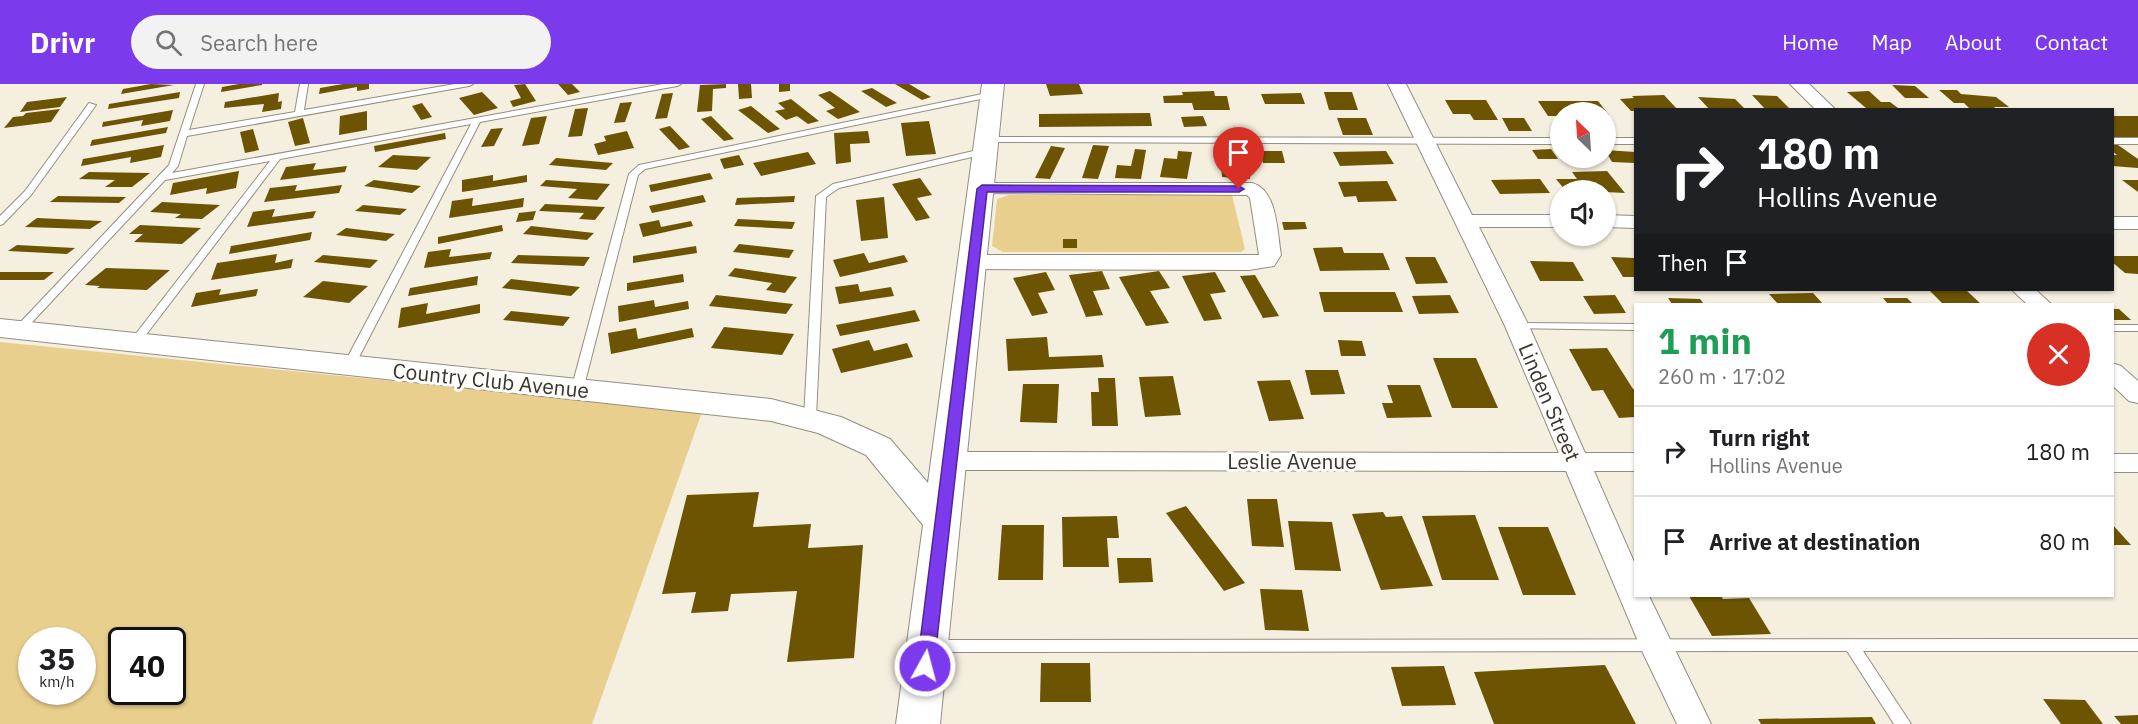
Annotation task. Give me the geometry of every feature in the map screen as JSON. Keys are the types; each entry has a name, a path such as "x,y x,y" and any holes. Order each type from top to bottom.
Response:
{"street":[{"name":"Linden Street","path":"1397,84 1517,326 1634,597"},
{"path":"1799,84 1825,108"},
{"path":"918,724 993,89"},
{"path":"973,262 1266,261 1270,255 1260,196 1252,189 982,189"},
{"path":"1464,221 1550,221"},
{"path":"1616,221 1634,222"},
{"path":"2114,223 2138,223"},
{"path":"2024,291 2039,303"},
{"name":"Country Club Avenue","path":"9,329 771,410 810,418 878,447 942,523"},
{"path":"2114,373 2138,395"},
{"name":"Leslie Avenue","path":"948,461 1634,462"},
{"path":"2114,463 2138,463"},
{"name":"Linden Street","path":"1634,597 1694,724"}],"lane":[{"path":"9,329 173,166 200,84"},
{"path":"299,113 304,84"},
{"path":"406,84 407,95"},
{"path":"184,134 469,84"},
{"path":"164,177 677,84"},
{"path":"577,390 634,174 642,167 993,89"},
{"path":"0,222 28,193 92,105"},
{"path":"350,364 477,120"},
{"path":"810,418 820,196 836,186 987,146 1550,141"},
{"path":"1616,141 1634,141"},
{"path":"2114,141 2138,141"},
{"path":"135,342 277,157"},
{"path":"1517,326 1634,327"},
{"path":"2114,328 2138,328"},
{"path":"927,646 2138,645"},
{"path":"1852,647 1903,724"}],"shaded area":[{"path":"1009,195 1232,195 1245,249 1241,252 1003,252 992,246 997,199"},
{"path":"0,342 702,412 592,724 0,724"}],"building":[{"path":"151,84 174,85 121,94 123,89"},
{"path":"239,84 262,85 221,92 222,87"},
{"path":"343,84 369,84 369,89 357,91 357,87 319,94 320,88"},
{"path":"525,84 536,101 513,107 510,101 521,98 514,85"},
{"path":"558,84 572,84 580,92 568,95"},
{"path":"726,84 726,88 713,89 712,111 697,112 700,85"},
{"path":"738,84 751,84 752,98 739,99"},
{"path":"779,84 790,84 790,91 779,92"},
{"path":"895,84 909,84 931,97 922,100"},
{"path":"1046,84 1079,84 1083,94 1050,96"},
{"path":"1892,85 1915,86 1929,98 1905,98"},
{"path":"872,88 897,103 886,107 861,91"},
{"path":"1939,90 1957,90 1961,94 1996,97 2009,107 1969,108 1964,103 1954,103"},
{"path":"830,91 860,112 838,119 826,111 835,108 818,95"},
{"path":"1214,91 1215,96 1227,96 1230,110 1194,110 1192,103 1164,103 1163,96 1183,95 1182,92"},
{"path":"1869,91 1881,102 1890,102 1898,108 1866,108 1847,92"},
{"path":"180,92 179,98 108,109 109,104"},
{"path":"482,92 498,108 474,115 459,98"},
{"path":"1324,92 1352,92 1358,110 1329,110"},
{"path":"279,93 278,102 282,101 281,109 262,112 264,104 224,108 225,102"},
{"path":"673,93 667,118 655,119 662,94"},
{"path":"1301,93 1305,104 1265,104 1261,94"},
{"path":"1664,95 1676,108 1634,108 1634,111 1631,111 1620,99 1634,98 1632,96"},
{"path":"1752,95 1777,96 1789,108 1764,108"},
{"path":"67,97 60,107 20,112 27,102"},
{"path":"1698,97 1735,99 1744,108 1708,108"},
{"path":"791,99 819,121 808,124 797,116 786,120 775,111 785,109 778,103"},
{"path":"1445,100 1486,100 1498,120 1474,120 1470,114 1453,114"},
{"path":"1538,101 1599,102 1550,102 1550,116"},
{"path":"632,102 625,122 614,123 620,103"},
{"path":"422,103 432,117 421,120 412,106"},
{"path":"751,106 780,129 768,133 738,110"},
{"path":"588,108 582,136 568,137 575,109"},
{"path":"60,109 51,122 4,128 13,117"},
{"path":"173,110 170,121 141,126 143,120 102,127 103,122"},
{"path":"367,111 367,130 339,135 340,116"},
{"path":"1150,113 1152,126 1039,127 1039,114"},
{"path":"547,116 539,144 522,146 531,118"},
{"path":"711,116 734,139 724,141 701,119"},
{"path":"1203,116 1207,126 1184,127 1181,117"},
{"path":"2114,116 2138,116 2138,138 2114,138"},
{"path":"303,118 310,143 295,146 288,122"},
{"path":"1337,118 1366,118 1373,135 1343,135"},
{"path":"1502,118 1524,118 1532,131 1509,131"},
{"path":"929,121 936,154 906,156 901,123"},
{"path":"670,126 690,147 679,150 659,129"},
{"path":"168,127 166,133 90,146 92,140"},
{"path":"503,128 494,146 481,147 491,129"},
{"path":"253,129 259,150 245,153 240,132"},
{"path":"627,131 634,148 598,155 594,144 606,141 604,136"},
{"path":"868,131 870,143 850,144 851,162 836,164 834,133"},
{"path":"445,133 446,139 375,152 374,146"},
{"path":"164,145 161,157 130,163 131,157 81,166 83,159"},
{"path":"1093,145 1109,146 1098,179 1082,178"},
{"path":"1235,145 1248,145 1250,179 1222,177 1221,165 1236,166"},
{"path":"2114,145 2118,145 2138,159 2138,168 2114,166 2114,155 2117,155 2114,153"},
{"path":"1051,146 1065,148 1050,179 1035,178"},
{"path":"1135,149 1146,150 1141,179 1115,178 1117,165 1131,166"},
{"path":"1550,149 1550,159 1538,159 1532,150"},
{"path":"1178,151 1192,152 1187,179 1160,177 1164,158 1177,159"},
{"path":"1260,151 1282,151 1285,163 1263,163"},
{"path":"1386,151 1394,164 1340,166 1333,152"},
{"path":"1616,151 1634,152 1634,163 1616,162"},
{"path":"808,152 816,164 761,176 753,163"},
{"path":"393,155 431,157 417,170 378,167"},
{"path":"739,155 744,165 724,169 720,159"},
{"path":"556,158 613,163 606,170 549,165"},
{"path":"316,163 313,170 347,166 345,172 280,180 286,167"},
{"path":"239,171 236,188 206,194 207,188 170,195 173,183"},
{"path":"1607,171 1614,180 1556,179 1577,179 1572,172"},
{"path":"89,172 150,173 132,187 105,187 115,180 79,179"},
{"path":"710,173 713,179 651,192 649,185"},
{"path":"493,175 493,181 527,175 527,182 462,192 462,180"},
{"path":"920,178 932,195 917,198 930,218 916,221 892,184"},
{"path":"1540,179 1550,193 1500,194 1491,180"},
{"path":"374,180 421,186 412,193 364,186"},
{"path":"546,180 610,184 597,200 568,198 577,189 540,186"},
{"path":"2122,180 2138,180 2138,192"},
{"path":"1387,181 1397,201 1358,202 1356,196 1344,197 1338,182"},
{"path":"1616,182 1625,193 1616,193"},
{"path":"297,185 295,191 342,185 339,193 264,202 270,188"},
{"path":"703,195 706,202 652,213 649,206"},
{"path":"58,196 126,197 119,203 50,202"},
{"path":"795,196 794,202 735,205 737,198"},
{"path":"884,197 888,238 861,241 856,200"},
{"path":"473,198 472,206 524,198 523,207 449,218 452,201"},
{"path":"162,202 220,205 202,219 175,218 181,214 150,212"},
{"path":"545,204 605,207 595,220 579,219 584,213 539,211"},
{"path":"363,205 407,209 400,215 355,211"},
{"path":"275,209 272,217 316,211 313,218 247,227 253,212"},
{"path":"536,211 533,220 516,222 519,213"},
{"path":"37,218 102,221 90,229 25,227"},
{"path":"738,219 795,222 792,229 734,226"},
{"path":"659,220 661,227 691,221 693,226 643,237 639,224"},
{"path":"1282,222 1305,222 1307,229 1284,230"},
{"path":"140,225 201,228 182,244 134,242 143,234 129,234"},
{"path":"502,225 503,231 438,244 438,237"},
{"path":"531,226 594,233 587,240 523,234"},
{"path":"346,228 395,234 386,241 336,235"},
{"path":"312,232 310,240 229,254 231,246"},
{"path":"1063,239 1077,239 1077,248 1063,248"},
{"path":"739,244 794,250 789,258 733,252"},
{"path":"17,245 75,248 67,254 8,251"},
{"path":"696,246 697,253 633,263 633,256"},
{"path":"1342,247 1344,253 1383,253 1390,270 1320,271 1313,248"},
{"path":"451,249 449,257 492,252 490,259 424,268 428,252"},
{"path":"864,253 869,263 904,255 908,262 840,277 833,260"},
{"path":"277,254 275,263 293,259 291,268 211,280 217,263"},
{"path":"323,255 378,260 370,268 314,262"},
{"path":"518,255 590,257 584,266 511,263"},
{"path":"2114,256 2138,256 2138,274 2125,273 2114,264"},
{"path":"1405,257 1435,257 1448,283 1416,284"},
{"path":"1611,257 1634,258 1634,277 1623,277"},
{"path":"1530,261 1573,262 1584,281 1540,281"},
{"path":"106,268 170,270 147,290 97,288 100,286 85,285"},
{"path":"735,268 797,277 785,293 766,290 772,283 728,276"},
{"path":"1102,271 1110,289 1093,291 1103,315 1086,317 1069,275"},
{"path":"1159,271 1170,288 1150,291 1169,323 1146,326 1119,277"},
{"path":"0,272 54,272 44,280 0,280"},
{"path":"1046,272 1055,290 1038,293 1048,313 1032,316 1013,278"},
{"path":"1215,272 1226,292 1210,294 1222,319 1204,321 1182,276"},
{"path":"683,274 684,282 627,291 627,283"},
{"path":"1255,275 1279,316 1263,318 1240,276"},
{"path":"478,276 477,285 408,296 410,288"},
{"path":"511,279 580,287 571,296 502,288"},
{"path":"323,281 368,286 349,303 303,297"},
{"path":"858,284 860,292 891,287 894,296 839,304 835,287"},
{"path":"221,289 219,295 258,289 256,296 191,307 196,293"},
{"path":"1930,291 1967,291 1980,303 1942,303"},
{"path":"1319,292 1395,292 1403,312 1324,312"},
{"path":"1813,293 1822,303 1777,303 1769,294"},
{"path":"716,295 793,304 786,314 709,306"},
{"path":"1450,295 1459,313 1419,314 1412,296"},
{"path":"1615,295 1626,313 1594,314 1583,296"},
{"path":"1668,298 1700,299 1703,303 1671,303"},
{"path":"1883,298 1907,298 1912,303 1887,303"},
{"path":"654,300 655,307 688,301 689,309 619,322 618,306"},
{"path":"428,303 426,314 480,304 480,313 398,328 401,308"},
{"path":"2114,309 2119,309 2131,320 2114,320"},
{"path":"915,310 920,321 840,336 836,325"},
{"path":"511,311 570,317 563,326 503,320"},
{"path":"724,327 794,334 782,355 711,348"},
{"path":"636,328 638,339 692,328 694,337 611,354 608,333"},
{"path":"1047,337 1049,357 1102,355 1104,367 1008,371 1006,339"},
{"path":"869,340 874,351 907,343 913,357 841,373 832,349"},
{"path":"1338,340 1362,341 1366,356 1341,356"},
{"path":"1607,348 1634,389 1634,417 1619,418 1603,390 1592,391 1569,349"},
{"path":"1433,358 1476,358 1498,408 1452,408"},
{"path":"1305,370 1338,370 1345,394 1311,395"},
{"path":"1173,376 1181,415 1145,417 1139,377"},
{"path":"1098,378 1115,378 1118,426 1092,426 1091,392 1099,392"},
{"path":"1290,380 1304,419 1269,421 1257,381"},
{"path":"1023,384 1059,384 1057,423 1020,422"},
{"path":"1387,385 1420,385 1432,417 1387,418 1382,403 1393,403"},
{"path":"759,492 753,527 811,524 808,548 863,545 854,658 787,662 797,591 731,594 728,611 691,613 696,592 662,594 687,495"},
{"path":"1247,499 1277,499 1284,547 1252,546"},
{"path":"1186,506 1245,583 1224,591 1166,513"},
{"path":"1383,512 1386,517 1402,516 1433,586 1381,590 1352,514"},
{"path":"1475,515 1499,580 1442,580 1422,516"},
{"path":"1117,516 1119,538 1107,538 1109,567 1063,567 1062,517"},
{"path":"1288,521 1332,522 1341,571 1295,570"},
{"path":"1002,525 1044,525 1043,580 998,580"},
{"path":"2114,526 2131,545 2114,545"},
{"path":"1498,527 1548,527 1576,595 1523,595"},
{"path":"1117,558 1151,558 1153,582 1119,583"},
{"path":"1260,589 1302,590 1309,631 1265,630"},
{"path":"1690,597 1749,598 1771,634 1712,636"},
{"path":"1041,663 1090,663 1091,702 1040,702"},
{"path":"1605,665 1636,724 1494,724 1474,672"},
{"path":"1444,666 1456,705 1402,706 1391,667"},
{"path":"2043,699 2085,700 2103,724 2061,724"},
{"path":"2138,715 2138,724 2121,724 2114,716"},
{"path":"1872,717 1876,724 1761,724 1758,719"}],"route":[{"path":"925,666 982,189 1239,189"}]}
